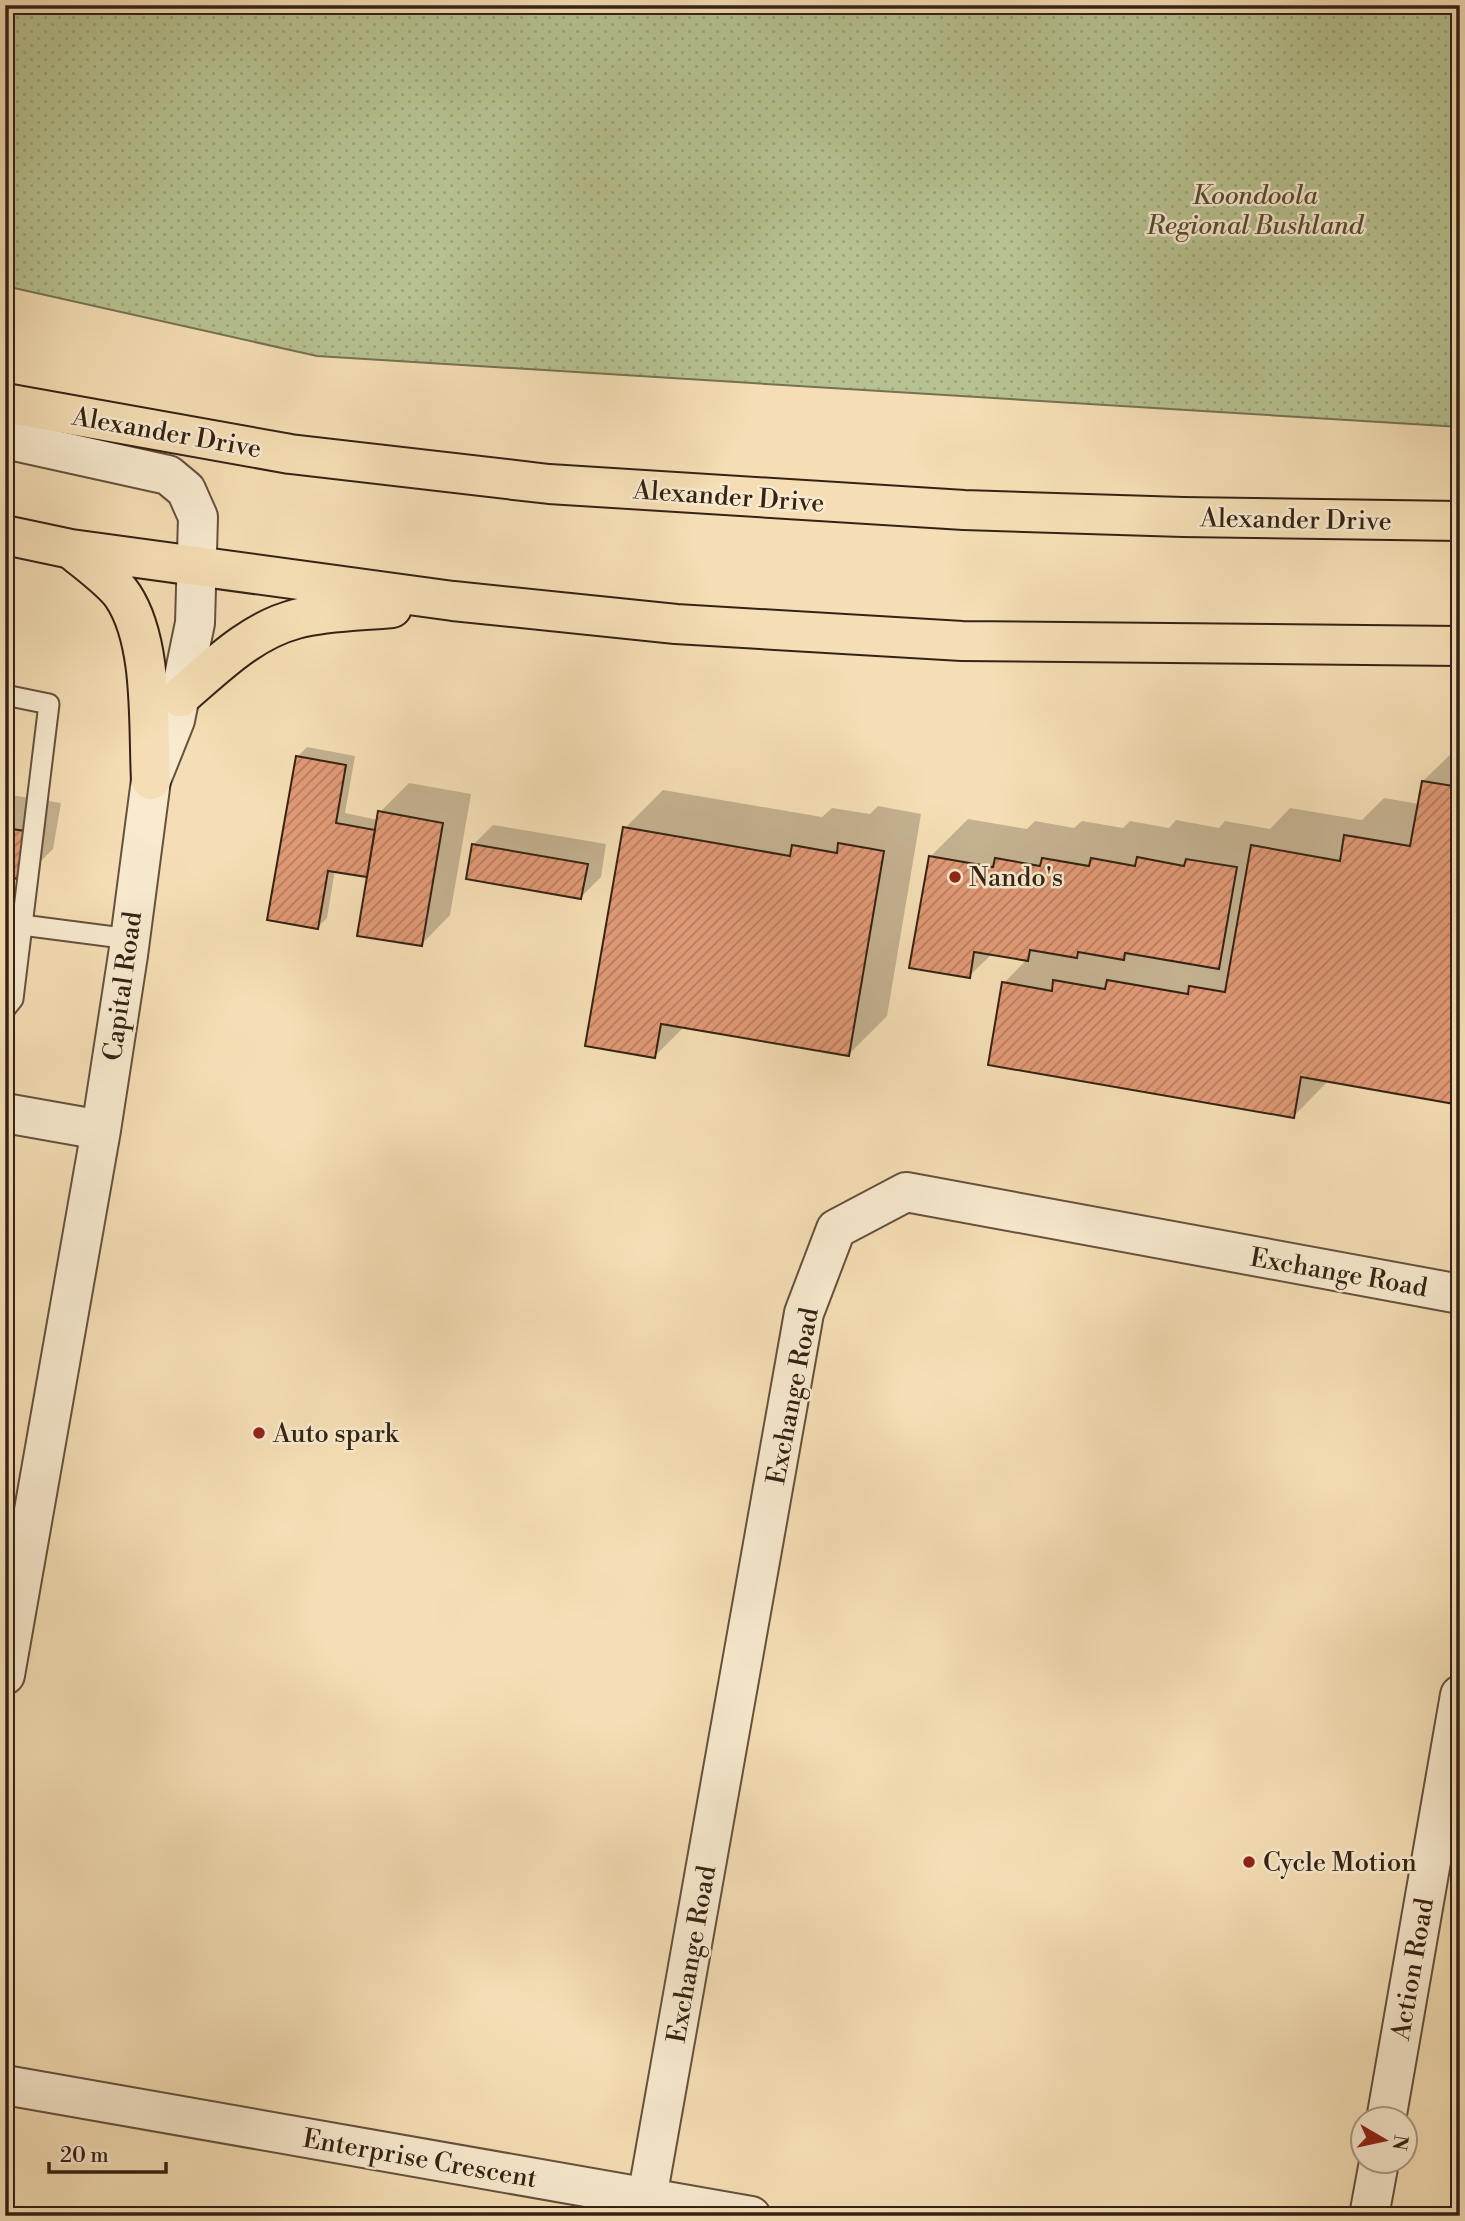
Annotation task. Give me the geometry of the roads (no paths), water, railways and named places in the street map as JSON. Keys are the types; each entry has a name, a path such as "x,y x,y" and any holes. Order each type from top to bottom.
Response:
{"main road":[{"name":"Alexander Drive","path":"5,403 290,454 549,484 964,510 1183,517 1460,521"},
{"path":"5,535 71,549 453,601 676,624 962,641 1460,646"},
{"path":"71,549 122,594 138,625 146,664 151,780"},
{"path":"180,697 233,651 267,630 296,619 453,601"}],"street":[{"name":"Capital Road","path":"5,439 168,474 186,490 198,517 195,623 175,720 151,780 101,1130 5,1675"},
{"path":"5,1114 101,1130"},
{"name":"Exchange Road","path":"647,2198 804,1313 836,1229 906,1192 1460,1294"},
{"name":"Action Road","path":"1388,2106 1460,1695"},
{"name":"Enterprise Crescent","path":"5,2085 751,2216"},
{"path":"1369,2216 1376,2176"}],"lane":[{"path":"5,695 49,704 13,999 5,1009"},
{"path":"22,925 130,939"}],"place":[{"name":"Nando's","path":"955,877"},
{"name":"Auto spark","path":"259,1433"},
{"name":"Cycle Motion","path":"1249,1862"}],"park label":[{"name":"Koondoola Regional Bushland","path":"1255,210"}]}
